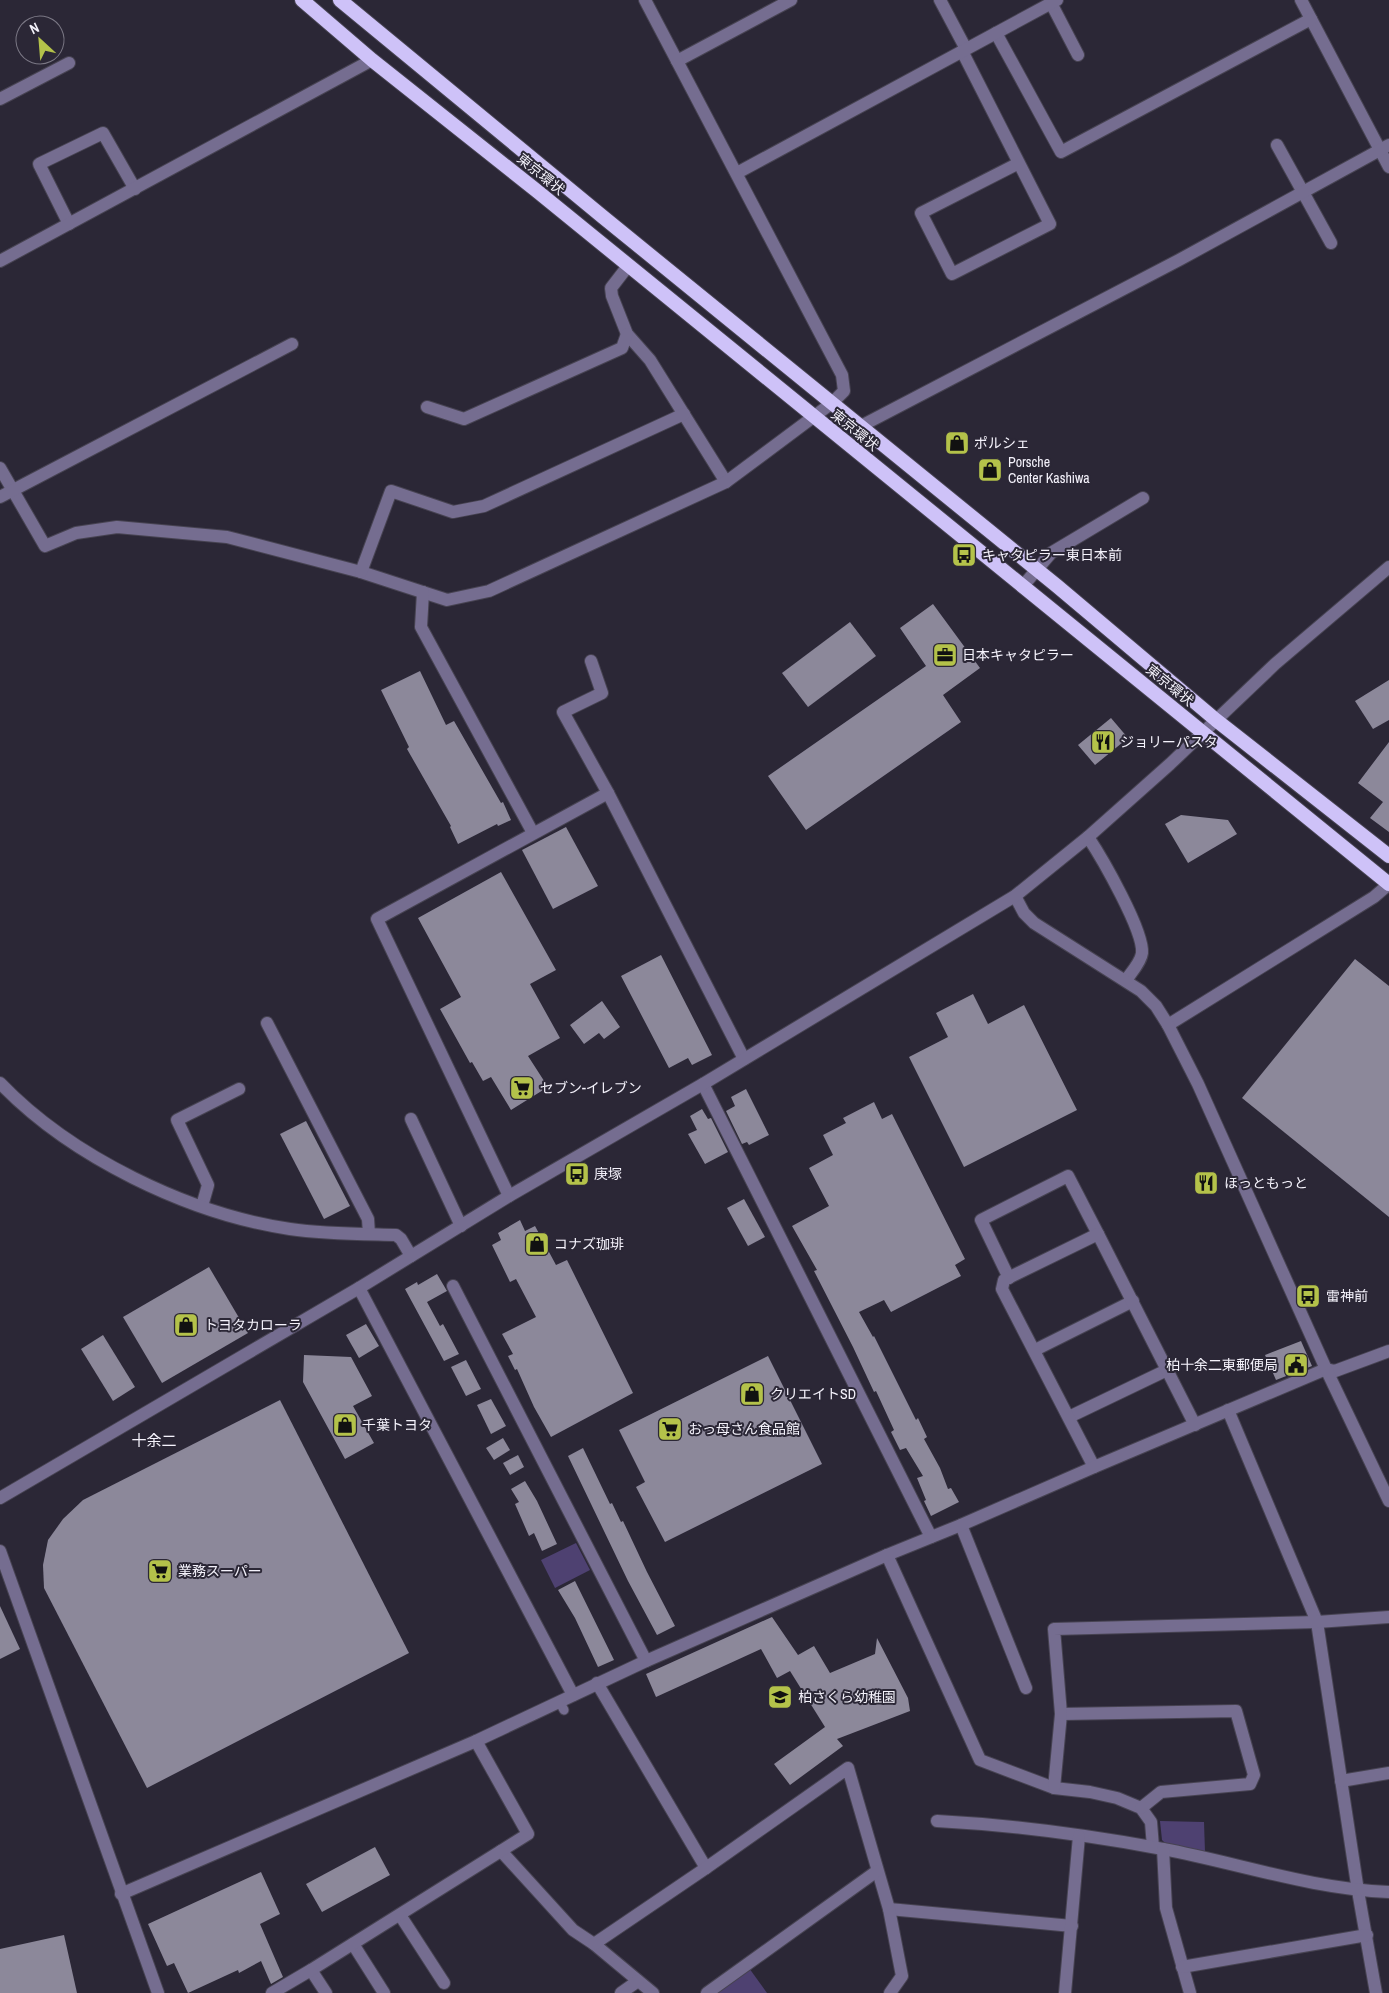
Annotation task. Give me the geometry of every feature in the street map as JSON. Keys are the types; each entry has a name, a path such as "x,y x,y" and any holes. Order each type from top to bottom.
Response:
{"highway":[{"name":"東京環状","path":"302,0 372,60 1389,884"},
{"name":"東京環状","path":"340,0 1036,569 1216,720 1389,856"}],"street":[{"path":"677,61 792,0"},
{"path":"940,0 1018,163 1050,224 952,274 920,213 1018,163"},
{"path":"1301,0 1384,147 1389,167"},
{"path":"0,468 45,546 76,533 117,527 227,537 361,572 446,600 489,591 726,482 832,403 844,391 842,375 677,61 649,2"},
{"path":"737,172 1054,2 1078,55"},
{"path":"996,33 1061,152 1311,19"},
{"path":"0,261 372,60"},
{"path":"0,99 69,63"},
{"path":"69,224 39,164 103,133 135,189"},
{"path":"1278,145 1331,243"},
{"path":"861,426 1179,260 1384,147"},
{"path":"628,266 611,288 612,296 627,334 650,360 726,482"},
{"path":"427,407 464,419 622,348 627,334"},
{"path":"0,497 292,344"},
{"path":"361,572 391,490 453,512 484,506 684,414"},
{"path":"1022,586 1051,553 1143,498"},
{"path":"0,1498 703,1084 1014,896 1088,837 1307,636 1389,567"},
{"path":"423,592 421,627 533,833"},
{"path":"591,661 602,693 563,712 608,793 744,1059"},
{"path":"510,1196 377,918 608,793"},
{"path":"1088,837 1109,870 1141,941 1142,955 1126,980"},
{"path":"1168,1025 1374,897 1389,884"},
{"path":"1014,896 1024,913 1034,924 1126,980 1156,1006 1168,1025 1198,1084 1326,1369 1389,1501"},
{"path":"267,1023 368,1219 369,1234"},
{"path":"0,1083 38,1118 72,1143 112,1167 156,1189 202,1206 290,1229 396,1236 401,1239 411,1256"},
{"path":"703,1084 931,1537"},
{"path":"202,1206 208,1185 177,1120 239,1089"},
{"path":"411,1119 461,1226"},
{"path":"1009,1278 981,1220 1068,1176 1195,1425"},
{"path":"1094,1467 1035,1350 1002,1290 1004,1280 1098,1234"},
{"path":"453,1286 646,1661"},
{"path":"359,1288 573,1695"},
{"path":"1035,1350 1132,1301"},
{"path":"121,1894 476,1741 525,1723 562,1706 573,1695 597,1683 887,1554 962,1525 1326,1369 1335,1371 1389,1351"},
{"path":"1069,1418 1167,1370"},
{"path":"1228,1410 1317,1622 1358,1891 1376,1993"},
{"path":"962,1525 1026,1688"},
{"path":"0,1551 121,1894 158,1993"},
{"path":"887,1554 980,1760 1054,1788 1090,1792 1117,1798 1141,1808 1151,1822 1158,1848 1166,1908 1190,1993"},
{"path":"1054,1788 1061,1714 1054,1629 1317,1622 1389,1617"},
{"path":"597,1683 706,1868"},
{"path":"1061,1714 1236,1711 1254,1775 1250,1784 1161,1792 1141,1808"},
{"path":"272,1993 528,1834 476,1741"},
{"path":"594,1944 848,1768 876,1871 889,1909 902,1976 890,1993"},
{"path":"1341,1781 1389,1773"},
{"path":"937,1821 992,1824 1158,1848 1299,1880 1358,1891 1389,1892"},
{"path":"1065,1993 1079,1836"},
{"path":"501,1851 572,1930 594,1944 653,1993"},
{"path":"707,1993 876,1871"},
{"path":"889,1909 1072,1926"},
{"path":"400,1914 444,1983"},
{"path":"1182,1967 1367,1935"},
{"path":"353,1944 384,1993"},
{"path":"311,1970 326,1993"},
{"path":"621,1993 638,1981"}],"shaded area":[{"path":"576,1543 590,1570 555,1588 541,1560"},
{"path":"1160,1821 1204,1822 1205,1852 1168,1846 1162,1840"},
{"path":"749,1968 767,1993 715,1993"}],"building":[{"path":"933,604 980,668 943,695 961,722 806,830 768,776 926,666 900,628"},
{"path":"850,622 876,656 808,707 782,673"},
{"path":"420,671 446,725 454,721 501,803 503,802 511,820 498,826 497,824 458,844 451,826 407,749 409,747 381,690"},
{"path":"1389,680 1389,720 1373,729 1355,701"},
{"name":"ジョリーパスタ","path":"1111,718 1128,738 1095,765 1078,745"},
{"path":"1389,742 1389,832 1370,818 1383,802 1358,783"},
{"path":"1181,815 1228,820 1237,834 1188,863 1165,824"},
{"path":"566,827 598,886 553,909 522,850"},
{"path":"501,872 556,970 530,984 560,1038 528,1056 548,1087 511,1110 491,1077 483,1081 472,1062 470,1063 440,1009 461,997 418,918"},
{"path":"661,955 712,1055 692,1065 688,1058 669,1068 621,976"},
{"path":"1355,959 1389,986 1389,1217 1242,1098"},
{"path":"973,994 988,1024 1024,1005 1077,1110 964,1167 909,1057 948,1037 936,1013"},
{"path":"602,1001 620,1027 604,1039 599,1033 584,1044 570,1025"},
{"path":"746,1089 769,1135 749,1145 747,1142 742,1144 726,1111 735,1106 731,1097"},
{"path":"874,1102 882,1119 892,1114 965,1259 955,1265 961,1276 891,1312 884,1300 859,1312 874,1336 916,1420 918,1418 927,1437 924,1439 940,1468 948,1489 951,1488 959,1502 931,1516 917,1478 923,1476 906,1448 900,1450 891,1432 894,1430 876,1391 874,1392 814,1271 817,1270 792,1226 829,1206 809,1168 833,1155 823,1135 846,1123 843,1118"},
{"path":"702,1109 708,1119 711,1118 728,1152 705,1164 688,1134 697,1130 690,1116"},
{"path":"306,1121 350,1206 324,1219 280,1134"},
{"path":"744,1199 765,1237 748,1246 727,1208"},
{"path":"520,1220 525,1231 535,1226 556,1265 567,1260 633,1393 551,1437 534,1407 517,1369 515,1370 508,1356 513,1354 502,1334 536,1317 516,1279 510,1282 492,1245 501,1240 498,1233"},
{"name":"トヨタカローラ","path":"209,1267 248,1333 162,1383 123,1317"},
{"path":"437,1274 447,1291 427,1302 440,1326 443,1324 459,1354 444,1361 405,1289 417,1282 418,1285"},
{"path":"366,1324 379,1346 359,1358 346,1335"},
{"path":"103,1335 135,1387 113,1401 81,1349"},
{"path":"1301,1341 1312,1366 1276,1380 1265,1355"},
{"name":"千葉トヨタ","path":"304,1355 351,1357 372,1396 353,1406 374,1443 345,1459 303,1382"},
{"path":"768,1356 822,1464 665,1542 636,1487 645,1482 619,1430"},
{"path":"466,1360 481,1389 466,1396 451,1367"},
{"path":"491,1399 506,1426 491,1434 477,1405"},
{"path":"280,1400 409,1653 147,1788 44,1588 43,1565 48,1540 63,1519 83,1500"},
{"path":"503,1438 510,1450 494,1460 486,1448"},
{"path":"583,1448 610,1504 612,1503 621,1522 623,1521 675,1626 657,1635 628,1581 568,1456"},
{"path":"518,1455 524,1467 510,1475 503,1463"},
{"path":"525,1481 537,1501 557,1544 542,1551 534,1533 529,1536 515,1504 519,1502 511,1489"},
{"path":"575,1581 614,1660 598,1667 575,1618 558,1590"},
{"path":"0,1606 20,1649 0,1659"},
{"path":"772,1617 798,1655 814,1646 830,1673 875,1654 877,1638 908,1698 910,1711 837,1739 843,1746 790,1785 774,1764 825,1727 790,1671 777,1678 761,1649 656,1697 646,1674"},
{"path":"375,1847 390,1875 322,1912 306,1884"},
{"path":"261,1872 280,1914 260,1924 283,1977 271,1984 261,1961 239,1973 238,1970 188,1993 174,1963 167,1966 148,1924"},
{"path":"64,1935 77,1993 0,1993 0,1949"}],"place":[{"name":"ポルシェ","path":"957,443"},
{"name":"Porsche Center Kashiwa","path":"990,470"},
{"name":"キャタピラー東日本前","path":"964,555"},
{"name":"日本キャタピラー","path":"945,655"},
{"name":"ジョリーパスタ","path":"1103,742"},
{"name":"セブン-イレブン","path":"522,1088"},
{"name":"庚塚","path":"577,1174"},
{"name":"ほっともっと","path":"1206,1183"},
{"name":"コナズ珈琲","path":"537,1244"},
{"name":"雷神前","path":"1308,1296"},
{"name":"トヨタカローラ","path":"186,1325"},
{"name":"柏十余二東郵便局","path":"1296,1365"},
{"name":"クリエイトSD","path":"752,1394"},
{"name":"千葉トヨタ","path":"345,1425"},
{"name":"おっ母さん食品館","path":"670,1429"},
{"name":"業務スーパー","path":"160,1571"},
{"name":"柏さくら幼稚園","path":"780,1697"}],"district":[{"name":"十余二","path":"154,1440"}]}
